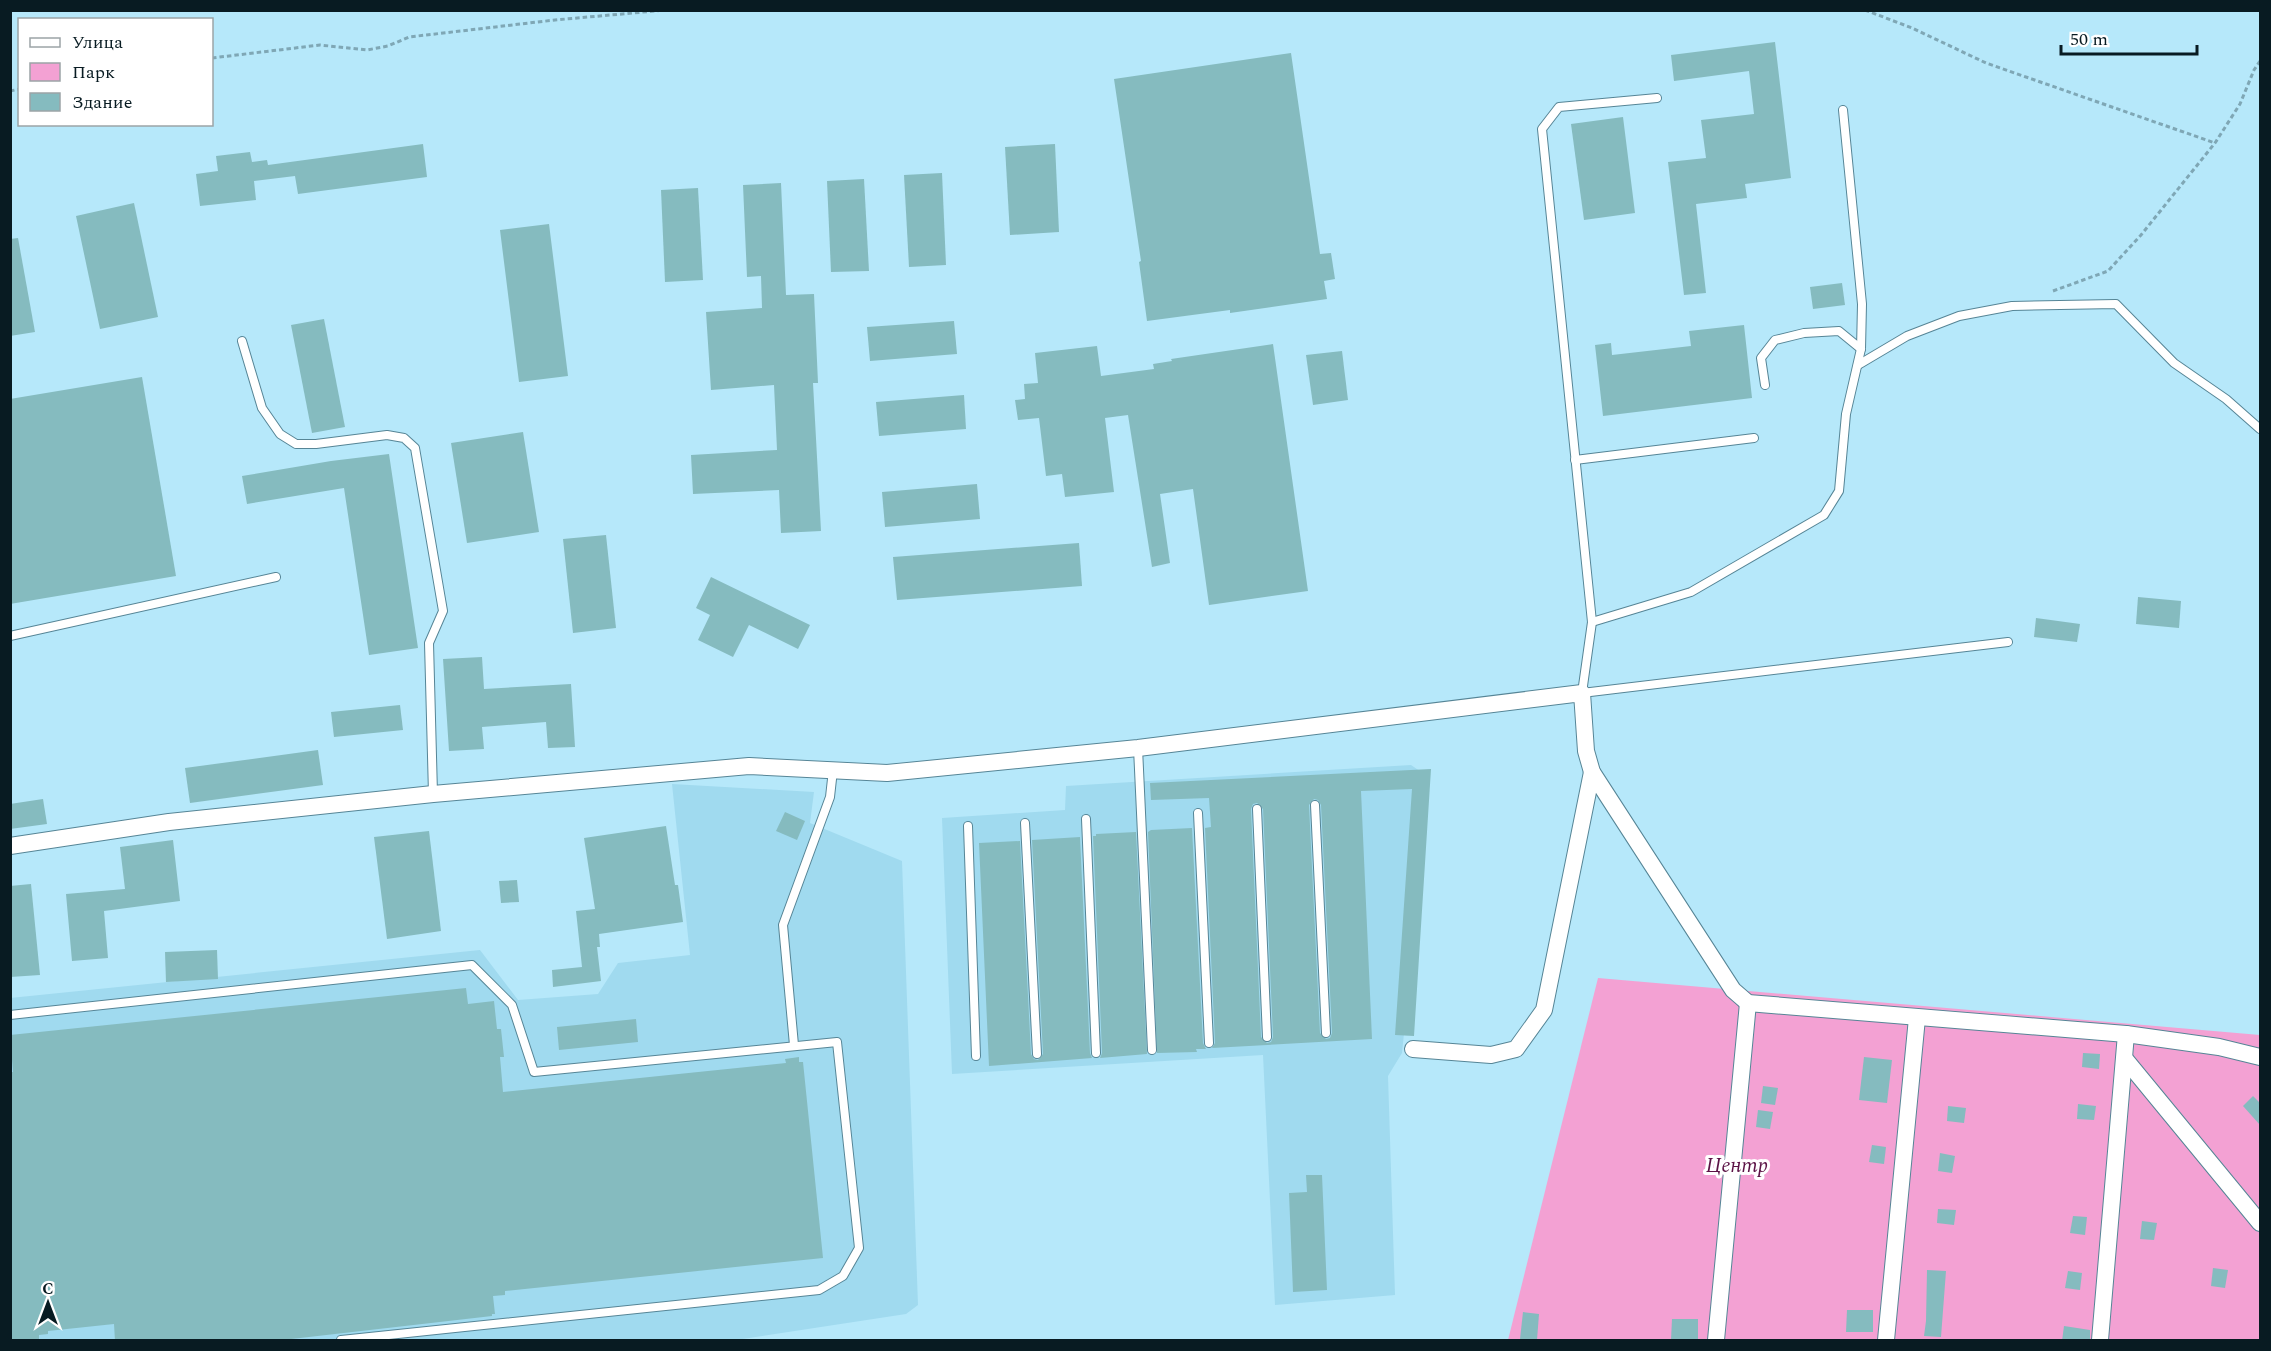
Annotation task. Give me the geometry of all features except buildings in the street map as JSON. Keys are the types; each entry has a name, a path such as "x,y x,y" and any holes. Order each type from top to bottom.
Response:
{"street":[{"path":"10,846 169,822 433,794 749,766 887,773 1138,748 1582,693 1586,751 1592,772 1733,990 1748,1003 2126,1034 2219,1047 2260,1058"},
{"path":"1413,1049 1491,1055 1516,1049 1544,1010 1592,772"},
{"path":"1716,1341 1748,1003"},
{"path":"1886,1341 1917,1018"},
{"path":"2100,1341 2126,1034"},
{"path":"2125,1059 2260,1223"}],"lane":[{"path":"1657,98 1559,107 1542,129 1592,622 1582,693 2008,642"},
{"path":"1592,622 1691,592 1824,515 1839,491 1846,414 1861,349 1862,304 1843,110"},
{"path":"1858,365 1906,336 1959,316 2012,306 2115,304 2174,363 2226,399 2260,429"},
{"path":"1765,385 1761,358 1775,340 1803,333 1839,331 1861,349"},
{"path":"243,341 262,408 280,434 296,444 316,444 387,435 404,438 415,448 443,611 429,643 433,794"},
{"path":"1575,460 1754,438"},
{"path":"10,636 276,577"},
{"path":"1138,748 1152,1050"},
{"path":"794,1045 783,925 830,797 833,770"},
{"path":"1315,805 1326,1033"},
{"path":"1257,809 1267,1037"},
{"path":"1198,813 1209,1042"},
{"path":"1086,819 1096,1053"},
{"path":"1025,823 1037,1054"},
{"path":"968,826 976,1056"},
{"path":"10,1015 472,965 512,1005 534,1072 837,1042 859,1248 843,1276 819,1290 341,1341"}],"path":[{"path":"213,58 320,45 368,50 388,46 409,37 666,10"},
{"path":"1865,10 1912,28 1986,63 2215,143"},
{"path":"2044,295 2108,271 2141,235 2215,143 2240,104 2260,61"}],"shaded area":[{"path":"1411,765 1430,778 1402,1053 1388,1076 1395,1295 1275,1305 1263,1055 952,1074 942,818 1065,810 1066,786"},
{"path":"672,784 814,792 810,823 902,861 918,1305 906,1314 736,1340 11,1340 10,998 480,950 518,1000 598,994 618,963 690,955"}],"green space":[{"name":"Центр","path":"1598,978 2260,1035 2260,1340 1508,1340"}]}
